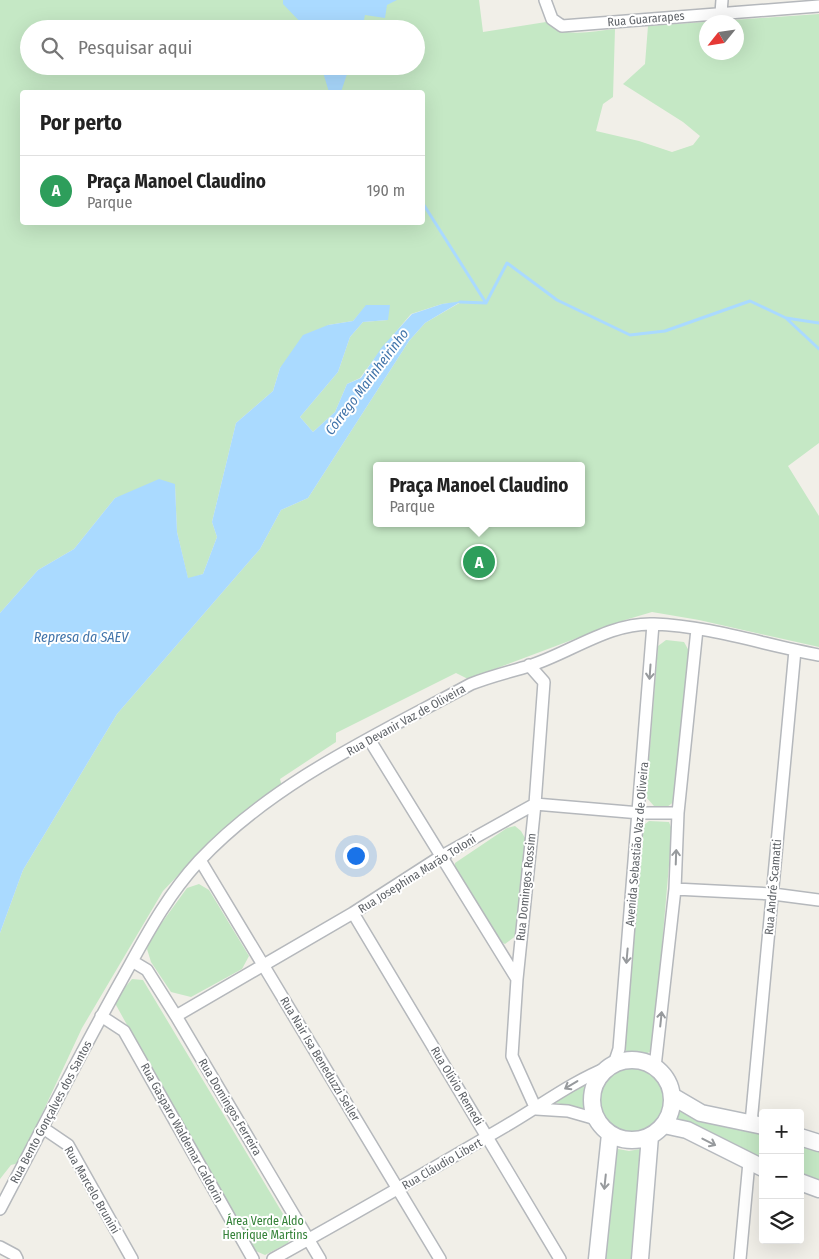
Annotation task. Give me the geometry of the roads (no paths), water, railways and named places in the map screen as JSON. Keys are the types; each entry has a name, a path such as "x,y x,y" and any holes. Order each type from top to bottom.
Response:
{"street":[{"name":"Rua Guararapes","path":"545,0 552,19 562,26 819,6"},
{"path":"721,13 722,0"},
{"path":"744,12 745,0"},
{"name":"Rua Devanir Vaz de Oliveira","path":"101,1016 168,897 200,860 248,816 297,781 369,739 471,684 500,672 529,666 626,626 654,624 697,629 819,654"},
{"name":"Avenida Sebastião Vaz de Oliveira","path":"611,1066 619,1049 640,813 654,624"},
{"path":"655,1067 675,889 678,813 697,629"},
{"name":"Rua André Scamatti","path":"757,1125 773,894 795,650"},
{"name":"Rua Domingos Rossim","path":"529,666 544,682 535,804 517,979 512,1056 536,1108"},
{"path":"369,739 440,857 517,979"},
{"path":"535,804 640,813 678,813"},
{"name":"Rua Josephina Marão Toloni","path":"176,1016 353,913 440,857 535,804"},
{"name":"Rua Nair Isa Beneduzzi Seller","path":"200,860 440,1259"},
{"path":"675,889 773,894 819,900"},
{"name":"Rua Olívio Remedi","path":"353,913 560,1259"},
{"name":"Rua Domingos Ferreira","path":"132,961 147,970 320,1259"},
{"name":"Rua Bento Gonçalves dos Santos","path":"0,1208 101,1016"},
{"name":"Rua Gasparo Waldemar Caldorin","path":"101,1016 124,1031 253,1259"},
{"path":"628,1060 642,1061 655,1067 664,1075 672,1096 672,1106 664,1125 650,1136 637,1140 622,1139 610,1134 596,1119 592,1105 593,1091 599,1078 611,1066 628,1060"},
{"name":"Rua Cláudio Libert","path":"273,1259 398,1189 588,1076 611,1066"},
{"path":"672,1096 701,1113 757,1125"},
{"path":"536,1108 568,1110 596,1119"},
{"path":"664,1125 687,1130 756,1165 740,1259"},
{"name":"Rua Marcelo Brunini","path":"43,1128 68,1145 132,1259"},
{"path":"597,1259 610,1134"},
{"path":"640,1259 650,1136"},
{"path":"804,1138 819,1143"},
{"path":"804,1183 819,1189"},
{"path":"0,1247 15,1255 17,1259"}],"water":[{"path":"283,0 397,0 387,5 385,18 365,15 364,20 298,20 283,4"},
{"path":"324,75 347,75 342,90 328,90"},
{"name":"Represa da SAEV","path":"462,301 425,323 409,341 308,498 281,510 260,549 117,714 23,870 0,933 0,613 38,570 74,549 115,498 159,479 175,484 177,532 188,578 203,574 217,537 212,522 236,423 273,391 280,368 303,335 328,325 353,321 366,305 390,305 388,320 363,322 350,337 338,372 300,417 313,432 335,412 347,384 361,378 382,347 412,314 442,304"}],"waterway":[{"path":"425,207 486,303"},
{"name":"Córrego Marinheirinho","path":"460,302 486,303 507,263 557,300 630,335 665,331 750,301 786,318 819,323"},
{"path":"787,319 819,349"}],"place":[{"name":"Praça Manoel Claudino","path":"479,562"}],"park label":[{"name":"Área Verde Aldo Henrique Martins","path":"265,1228"}]}
